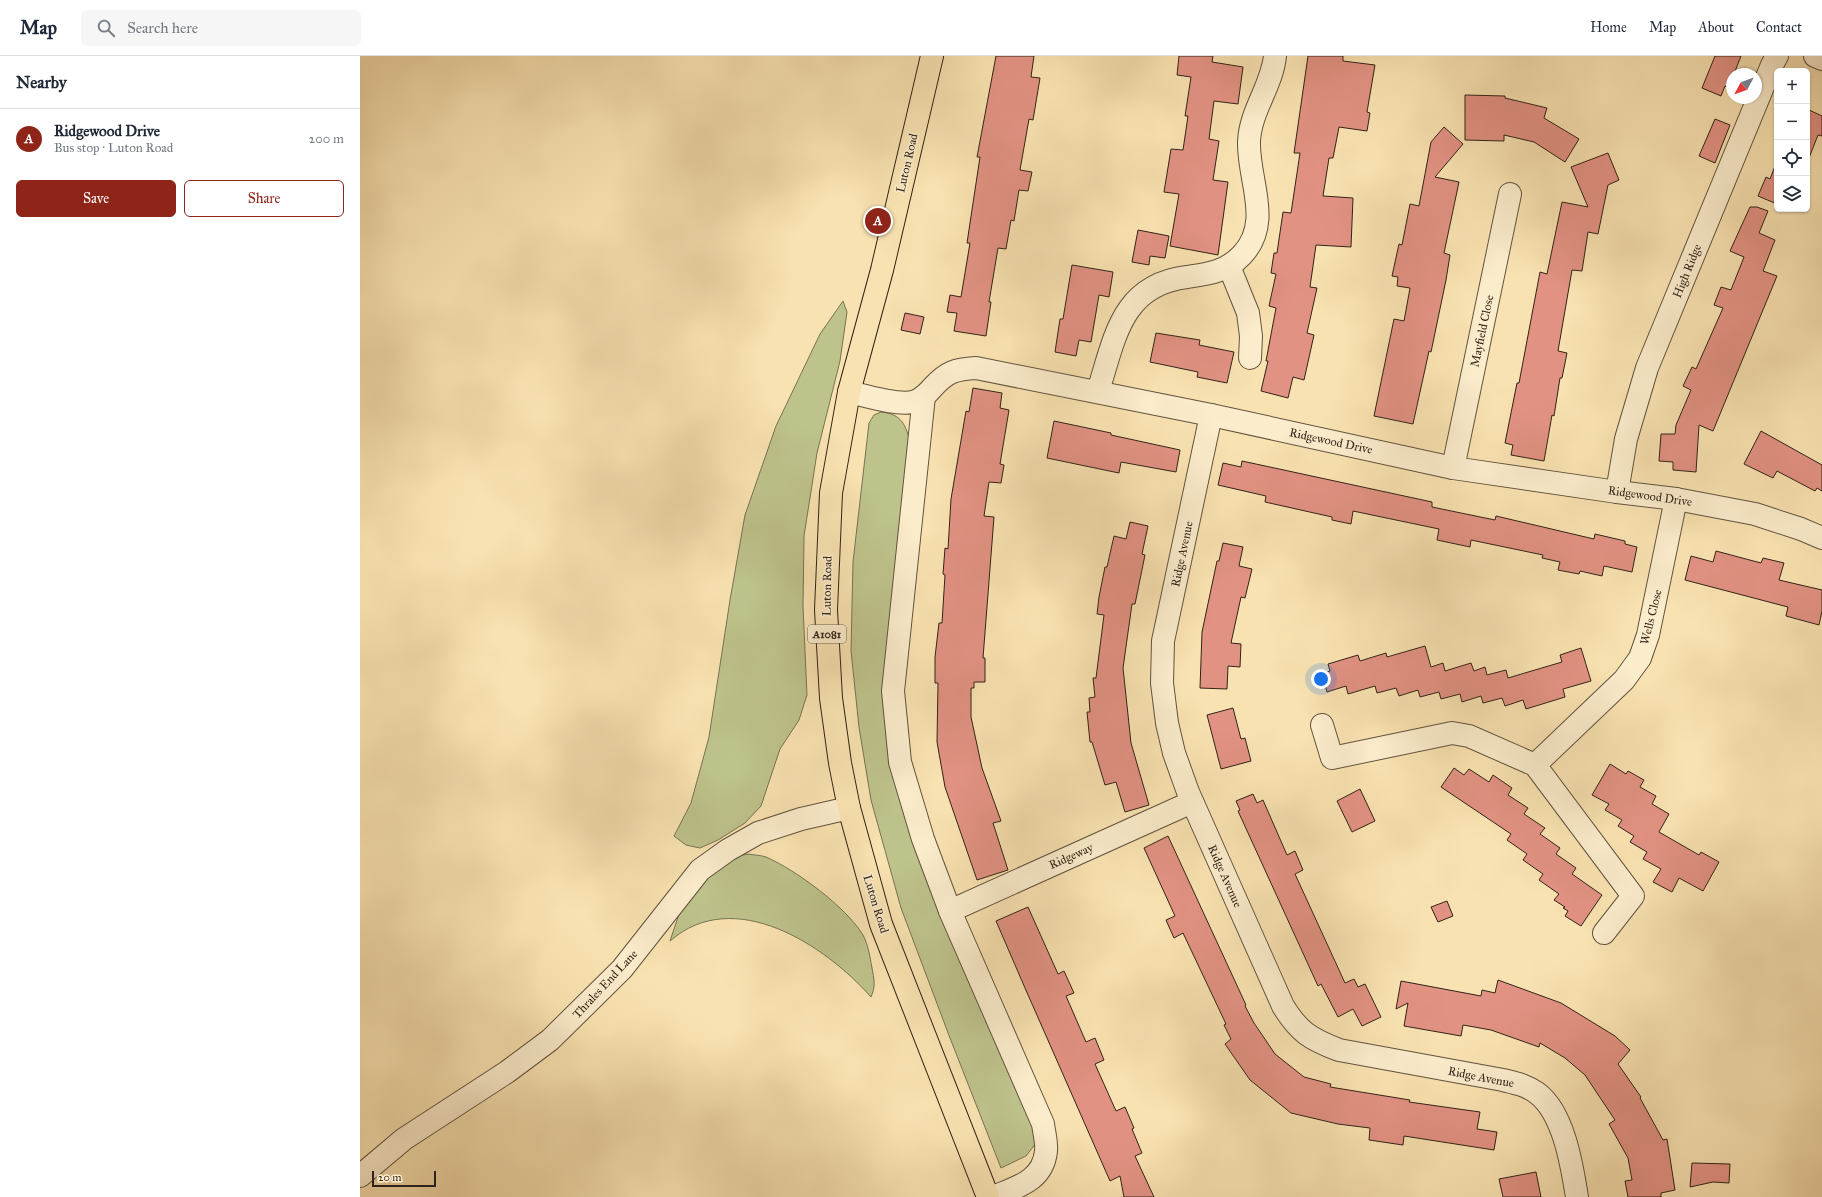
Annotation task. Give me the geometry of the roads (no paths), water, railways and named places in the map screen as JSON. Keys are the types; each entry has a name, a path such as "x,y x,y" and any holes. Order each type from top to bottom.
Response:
{"main road":[{"name":"Luton Road","path":"932,56 882,270 849,392 831,493 826,610 831,698 840,763 849,808 881,924 988,1197"}],"street":[{"path":"1098,392 1122,319 1143,293 1158,284 1175,278 1216,273 1229,266 1242,255 1252,241 1258,226 1258,205 1249,161 1249,141 1251,127 1257,108 1274,69 1275,56"},
{"name":"High Ridge","path":"1617,492 1626,439 1647,368 1777,56"},
{"path":"1815,56 1822,59"},
{"name":"Mayfield Close","path":"1453,468 1510,194"},
{"path":"1229,266 1248,313 1251,336 1250,358"},
{"name":"Ridgewood Drive","path":"849,392 905,403 916,401 924,396 940,379 950,372 976,368 1211,415 1453,468 1676,499 1755,514 1801,529 1822,538"},
{"path":"924,396 893,691 900,762 923,839 950,911 1043,1124 1046,1150 1043,1167 1035,1178 993,1197"},
{"name":"Ridge Avenue","path":"1211,415 1163,641 1162,683 1167,723 1174,753 1192,802 1283,1006 1293,1022 1306,1034 1321,1043 1339,1050 1522,1085 1537,1093 1550,1107 1559,1126 1565,1144 1577,1197"},
{"name":"Wells Close","path":"1535,764 1624,680 1640,658 1648,636 1676,499"},
{"path":"1322,725 1332,758 1452,733 1469,736 1535,764 1633,896 1604,933"},
{"name":"Ridgeway","path":"950,911 1192,802"},
{"name":"Thrales End Lane","path":"360,1176 404,1139 507,1072 550,1040 622,969 700,870 728,850 758,833 801,819 849,808"}],"place":[{"name":"Ridgewood Drive","path":"878,221"}]}
